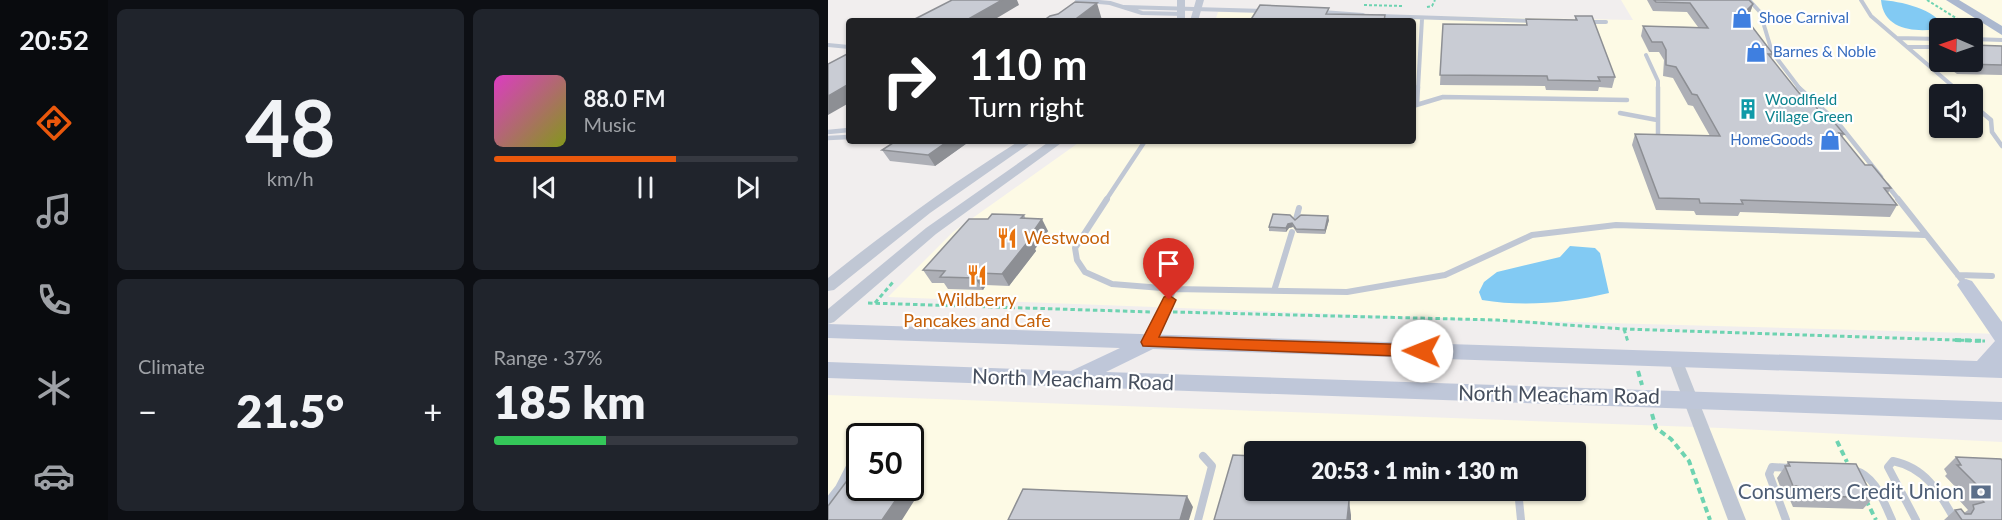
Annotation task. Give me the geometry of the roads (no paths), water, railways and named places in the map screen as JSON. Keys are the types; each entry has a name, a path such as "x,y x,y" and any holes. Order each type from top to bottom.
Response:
{"main road":[{"path":"1951,0 2002,32"},
{"path":"1974,0 2002,17"},
{"path":"1962,280 2002,321"},
{"path":"1962,280 1998,341 2001,350 1992,369"},
{"name":"North Meacham Road","path":"828,331 1992,369"},
{"path":"1071,380 1149,342"},
{"name":"North Meacham Road","path":"828,370 1454,393 1691,398 2002,411"},
{"path":"828,381 862,371"}],"street":[{"path":"828,286 932,205 988,165 1023,144"},
{"path":"828,318 931,231 1054,144"},
{"path":"1675,358 1737,520"}],"lane":[{"path":"1077,0 1124,7 1142,13 1181,11 1199,5 1271,11"},
{"path":"1749,0 1760,12 1772,52 1785,71 1804,94 1838,123 1962,280 1992,276"},
{"path":"1861,0 1871,16 1950,84"},
{"path":"1319,12 1382,18"},
{"path":"1416,19 1536,21"},
{"path":"1416,81 1422,19"},
{"path":"1583,22 1606,22"},
{"path":"1897,38 1929,39"},
{"path":"1983,39 2002,40"},
{"path":"828,45 846,47"},
{"path":"1907,47 1929,47"},
{"path":"1646,55 1658,81 1660,97 1658,140"},
{"path":"1416,105 1443,97 1627,100"},
{"path":"1620,113 1658,120"},
{"path":"1983,113 1991,120 1992,132 2002,146"},
{"path":"828,132 846,130"},
{"path":"828,138 846,137"},
{"path":"1143,144 1079,240 1075,254 1085,272 1102,281 1174,289 1347,292 1445,275 1532,235 1616,225 1925,235"},
{"path":"1296,219 1299,208"},
{"path":"1274,291 1292,232"},
{"path":"1149,342 1174,289"},
{"path":"1197,520 1212,466 1203,456"},
{"path":"1916,520 1888,467 1893,461 1908,463 1930,480 1955,520"},
{"path":"1786,520 1769,474 1772,467 1795,468"},
{"path":"1840,470 1859,470 1866,476 1874,485 1892,520"},
{"path":"828,502 839,489 846,475"},
{"path":"1519,501 1521,520"}],"water":[{"path":"1881,0 1917,7 1936,18 1929,18 1929,30 1916,30 1897,25 1884,11"},
{"path":"1570,246 1595,248 1600,253 1609,293 1546,303 1482,300 1479,292 1484,282 1497,272 1560,257"}],"place":[{"name":"Shoe Carnival","path":"1742,18"},
{"name":"Barnes & Noble","path":"1756,52"},
{"name":"Woodlfield Village Green","path":"1748,109"},
{"name":"HomeGoods","path":"1830,140"},
{"name":"Westwood","path":"1007,238"},
{"name":"Wildberry Pancakes and Cafe","path":"977,275"},
{"name":"Consumers Credit Union","path":"1981,492"}]}
